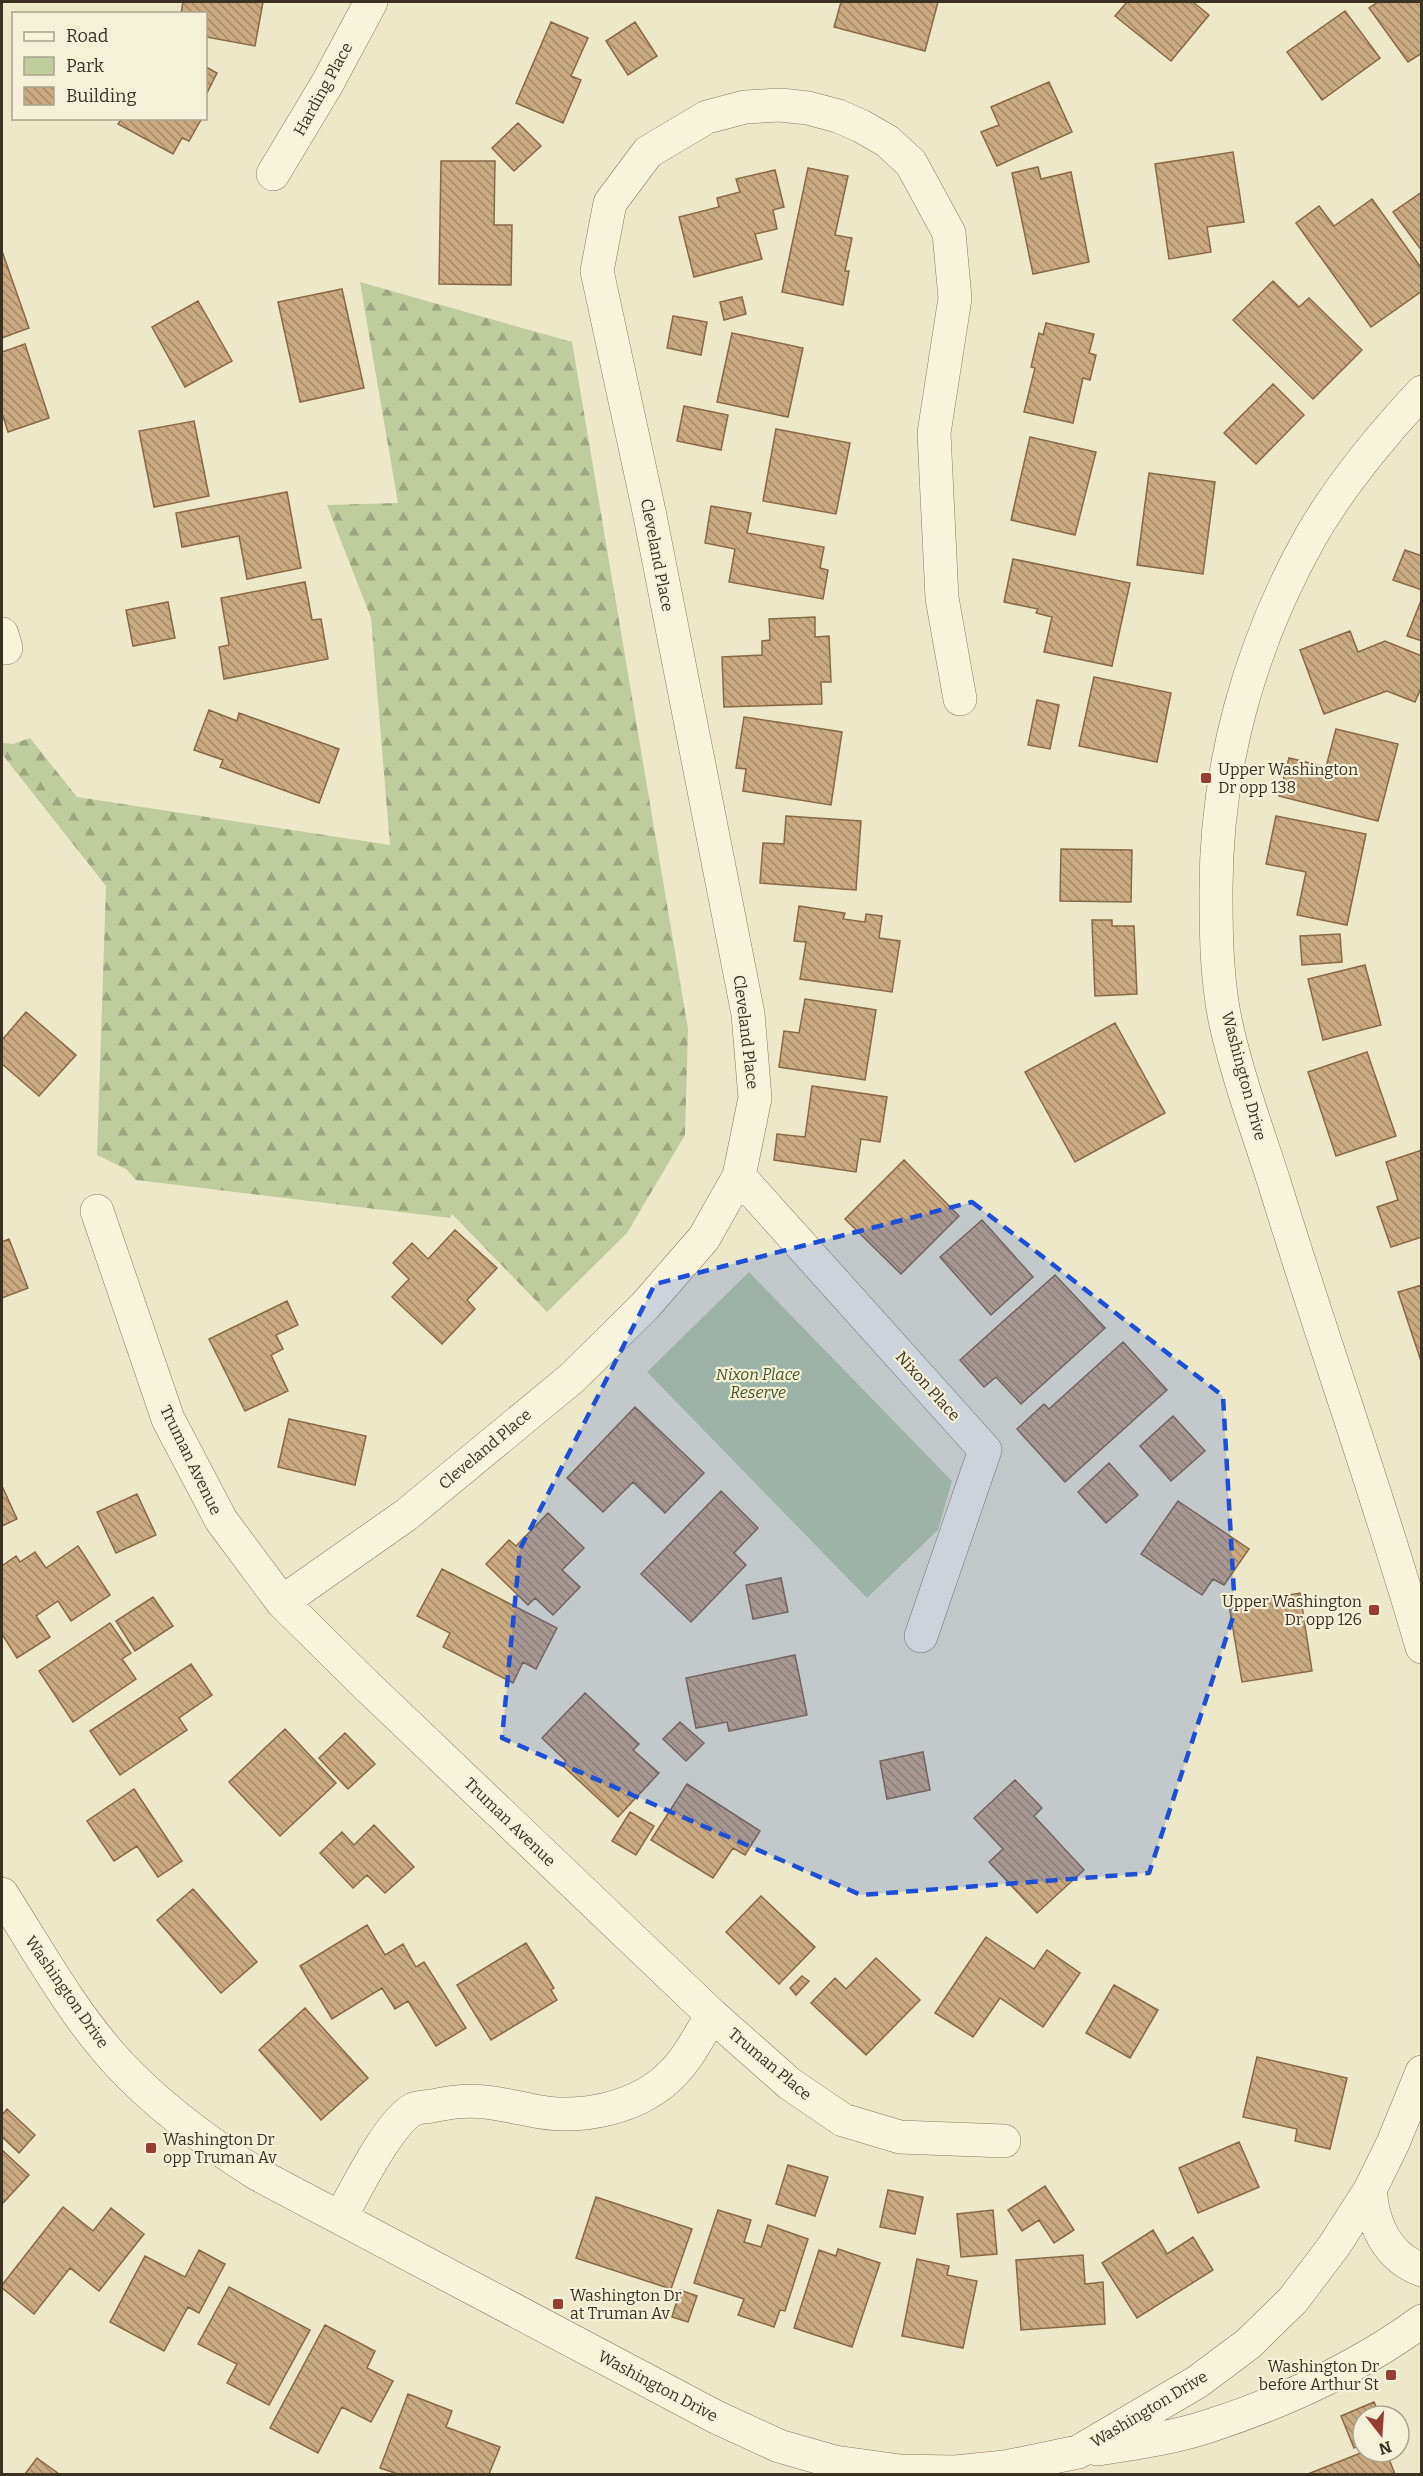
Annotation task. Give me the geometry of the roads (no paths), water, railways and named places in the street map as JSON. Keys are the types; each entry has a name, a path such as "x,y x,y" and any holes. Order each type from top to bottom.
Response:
{"street":[{"name":"Harding Place","path":"273,174 327,84 371,2"},
{"name":"Cleveland Place","path":"282,1602 406,1515 572,1378 645,1306 704,1238 740,1176 754,1098 748,1014 650,516 597,272 610,203 648,152 708,117 745,107 780,105 808,108 838,116 861,126 887,141 911,163 949,232 955,298 934,433 942,598 960,699"},
{"name":"Washington Drive","path":"1422,392 1361,463 1312,534 1280,598 1247,683 1232,738 1221,803 1215,860 1216,936 1226,1022 1286,1222 1358,1440 1422,1647"},
{"name":"Nixon Place","path":"740,1176 985,1450 921,1636"},
{"name":"Truman Avenue","path":"97,1211 168,1419 221,1520 282,1602 712,2015"},
{"name":"Washington Drive","path":"2,1894 78,2013 119,2064 165,2108 204,2140 259,2175 645,2381 779,2446 835,2462 900,2471 955,2472 1082,2463 1248,2344 1293,2300 1334,2246 1370,2190 1393,2143 1422,2072"},
{"name":"Truman Place","path":"712,2015 790,2084 843,2120 900,2137 1004,2141"},
{"path":"340,2218 383,2144 400,2120 414,2109 473,2099 534,2111 569,2114 626,2103 652,2089 674,2073 712,2015"},
{"path":"1370,2190 1374,2218 1385,2242 1405,2261 1422,2270"},
{"path":"1082,2463 1209,2426 1321,2380 1402,2335 1422,2321"}],"place":[{"name":"Upper Washington Dr opp 138","path":"1206,778"},
{"name":"Upper Washington Dr opp 126","path":"1374,1610"},
{"name":"Washington Dr opp Truman Av","path":"151,2148"},
{"name":"Washington Dr at Truman Av","path":"558,2304"},
{"name":"Washington Dr before Arthur St","path":"1391,2375"}],"park label":[{"name":"Nixon Place Reserve","path":"758,1383"}]}
